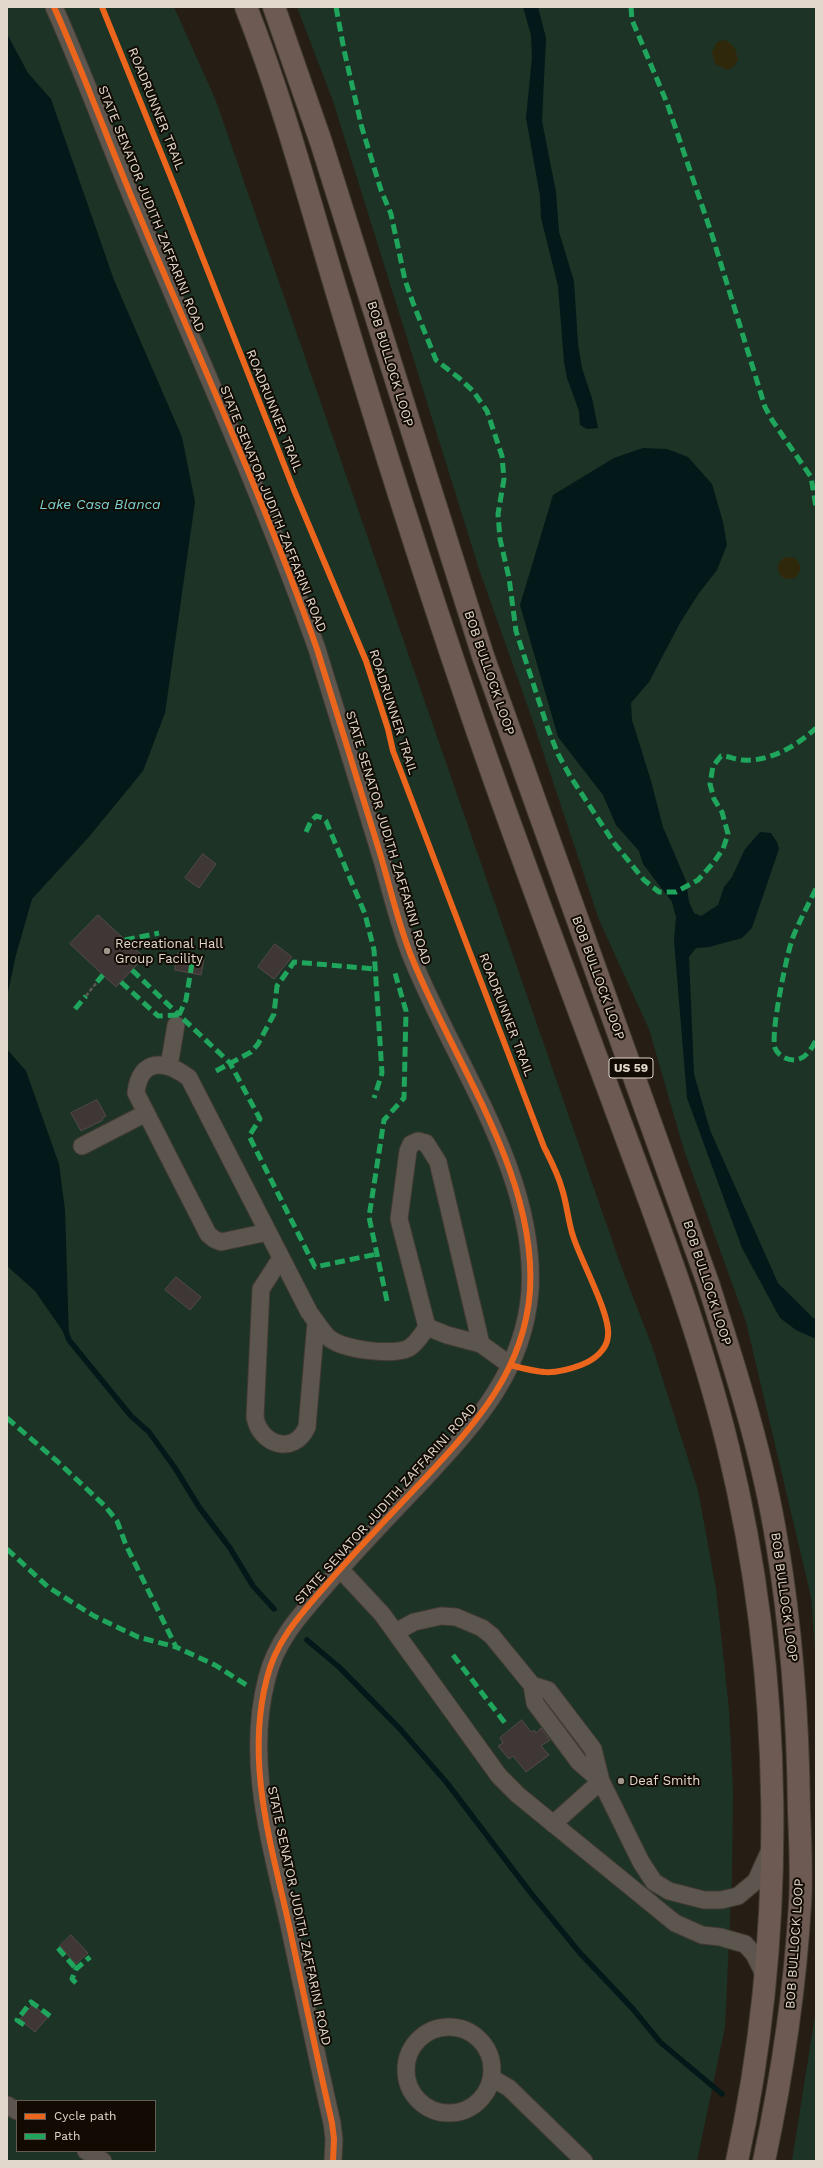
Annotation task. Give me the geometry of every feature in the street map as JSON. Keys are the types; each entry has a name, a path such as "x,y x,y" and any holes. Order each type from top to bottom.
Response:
{"highway":[{"name":"BOB BULLOCK LOOP","path":"246,7 295,152 412,537 469,707 647,1194 690,1317 710,1381 742,1510 754,1576 768,1705 772,1846 766,1976 758,2044 738,2161"},
{"name":"BOB BULLOCK LOOP","path":"274,7 320,142 483,656 708,1283 728,1344 762,1474 777,1540 794,1673 798,1735 800,1902 792,2004 777,2099 764,2161"}],"street":[{"name":"STATE SENATOR JUDITH ZAFFARINI ROAD","path":"54,7 89,86 139,215 225,416 302,606 317,649 410,954 494,1131 514,1183 526,1226 530,1287 525,1325 497,1392 472,1426 340,1569 294,1624 276,1652 264,1690 258,1739 260,1777 265,1819 332,2123 334,2139 333,2161"},
{"path":"169,1066 176,1025"},
{"path":"268,1232 221,1242 208,1234 136,1093 137,1080 143,1070 153,1065 169,1066 177,1068 189,1078 316,1322 329,1338 336,1342 388,1352 410,1347 419,1339 427,1327 399,1214 408,1151 411,1144 418,1141 426,1143 432,1150 438,1162 480,1344"},
{"path":"82,1146 146,1113"},
{"path":"282,1258 261,1289 255,1417 263,1435 273,1442 284,1444 296,1441 304,1433 307,1427 316,1322"},
{"path":"427,1327 453,1337 480,1344 510,1364"},
{"name":"STATE SENATOR JUDITH ZAFFARINI ROAD","path":"340,1569 371,1601 396,1632 499,1776 518,1795 675,1923 702,1935 720,1937 745,1944 754,1954 766,1976"},
{"path":"396,1632 414,1622 433,1616 456,1617 470,1622 492,1636 532,1685 535,1703 579,1762 601,1781 641,1862 654,1882 669,1891 704,1900 721,1900 738,1896 756,1881 772,1846"},
{"path":"553,1824 601,1781"},
{"path":"457,2027 471,2032 482,2041 490,2054 493,2068 492,2078 485,2095 475,2106 462,2112 447,2114 433,2110 421,2103 411,2092 406,2079 406,2065 410,2051 418,2040 429,2031 457,2027"},
{"path":"492,2078 509,2088 584,2161"},
{"path":"7,2105 16,2110"},
{"path":"88,2152 103,2161"}],"path":[{"path":"86,996 97,982"}],"green space":[{"path":"7,7 174,7 216,101 621,1266 652,1346 698,1490 716,1589 729,1709 733,1791 732,1876 725,2027 697,2161 7,2161"},
{"path":"297,7 816,7 816,1661 811,1597 746,1322 684,1150 649,1029 599,920 528,707 480,572 333,101"},
{"path":"816,2009 816,2161 792,2161"}],"sand":[{"path":"726,40 735,48 738,60 733,67 727,70 715,64 712,52 717,42"},
{"path":"789,557 797,560 800,568 797,576 789,579 781,576 778,568 781,560"}],"water":[{"path":"523,7 538,7 546,38 542,121 556,192 559,232 574,281 578,344 582,368 592,398 598,428 587,429 580,425 579,411 567,378 564,362 558,286 541,218 540,196 526,118 532,57 531,35"},
{"name":"Lake Casa Blanca","path":"7,34 28,73 51,99 114,280 182,437 195,502 165,713 143,771 88,838 32,899 16,955 7,997"},
{"path":"643,448 667,449 688,457 712,484 723,522 727,545 717,570 699,593 680,623 649,682 631,703 632,720 651,781 663,827 686,881 689,902 694,913 701,916 718,905 724,887 732,877 745,849 760,832 771,833 777,842 779,849 752,928 742,938 709,947 696,948 689,957 694,1074 710,1130 778,1283 813,1318 816,1318 816,1339 796,1330 780,1318 742,1248 687,1098 674,940 676,917 672,902 643,864 639,851 616,825 603,795 558,737 520,605 553,495 614,458"},
{"path":"7,1049 26,1071 59,1164 65,1210 69,1340 35,1291 7,1266"}],"building":[{"path":"203,854 216,864 199,888 185,878"},
{"name":"Recreational Hall Group Facility","path":"98,915 144,957 116,987 70,944"},
{"path":"275,944 292,957 274,979 258,967"},
{"path":"178,953 204,959 201,975 175,970"},
{"path":"97,1100 106,1116 102,1118 103,1120 81,1131 71,1113"},
{"path":"176,1277 201,1297 190,1310 165,1290"},
{"path":"522,1720 531,1732 534,1730 536,1733 541,1728 550,1740 541,1746 549,1755 526,1772 513,1756 509,1759 498,1746 503,1743 500,1738"},
{"path":"71,1935 88,1953 76,1964 60,1946"},
{"path":"33,2005 48,2017 35,2032 20,2020"}],"waterway":[{"path":"66,1332 69,1340 131,1416 149,1432 175,1468 199,1507 230,1548 253,1586 274,1609"},
{"path":"307,1640 339,1667 400,1729 447,1783 530,1892 580,1953 633,2009 660,2042 722,2094"}],"marked path":[{"path":"336,7 344,50 362,128 381,190 391,214 405,280 413,303 436,360 473,391 487,411 502,456 504,479 498,514 500,539 509,578 516,631 548,729 558,754 570,776 614,843 644,880 659,892 676,892 698,880 723,849 728,834 722,812 714,799 710,784 713,766 721,756 740,760 753,760 773,756 791,747 816,728"},
{"path":"631,7 632,20 667,103 712,235 765,407 772,420 811,477 816,507"},
{"path":"306,832 311,821 316,816 323,818 326,821 365,914 374,950 382,1073 374,1098"},
{"path":"816,889 798,925 790,946 783,975 774,1040 775,1048 778,1053 786,1058 795,1060 802,1058 810,1050 816,1040"},
{"path":"125,940 159,933"},
{"path":"216,1071 251,1052 258,1044 274,1014 277,986 294,962 375,969"},
{"path":"192,963 186,1000 179,1015 230,1063 260,1119 249,1136 315,1267 377,1254"},
{"path":"132,970 179,1015"},
{"path":"387,1301 369,1217 384,1120 404,1098 406,1011 395,973"},
{"path":"97,982 103,975"},
{"path":"121,982 158,1016 179,1015"},
{"path":"75,1009 86,996"},
{"path":"7,1418 58,1462 105,1506 117,1521 126,1545 176,1647 215,1665 248,1686"},
{"path":"7,1549 48,1587 94,1616 138,1637 176,1647"},
{"path":"453,1655 505,1723"},
{"path":"58,1948 76,1969"},
{"path":"76,1983 72,1979 76,1969 90,1957"},
{"path":"24,2025 17,2020 31,2002 50,2016"}],"cycle path":[{"path":"54,7 129,191 254,485 297,594 317,649 407,945 429,998 470,1079 507,1162 520,1204 529,1247 530,1291 526,1319 518,1346 508,1370 495,1393 463,1436 351,1557 299,1616 283,1639 271,1664 267,1678 261,1709 259,1740 263,1802 268,1833 332,2123 334,2139 333,2161"},
{"name":"ROADRUNNER TRAIL","path":"102,7 294,490 366,661 388,729 393,751 544,1147 558,1178 564,1195 573,1236 605,1315 608,1327 607,1341 599,1354 586,1363 562,1371 554,1372 530,1370 510,1365"}],"place":[{"name":"Recreational Hall Group Facility","path":"107,951"},
{"name":"Deaf Smith","path":"621,1781"}]}
